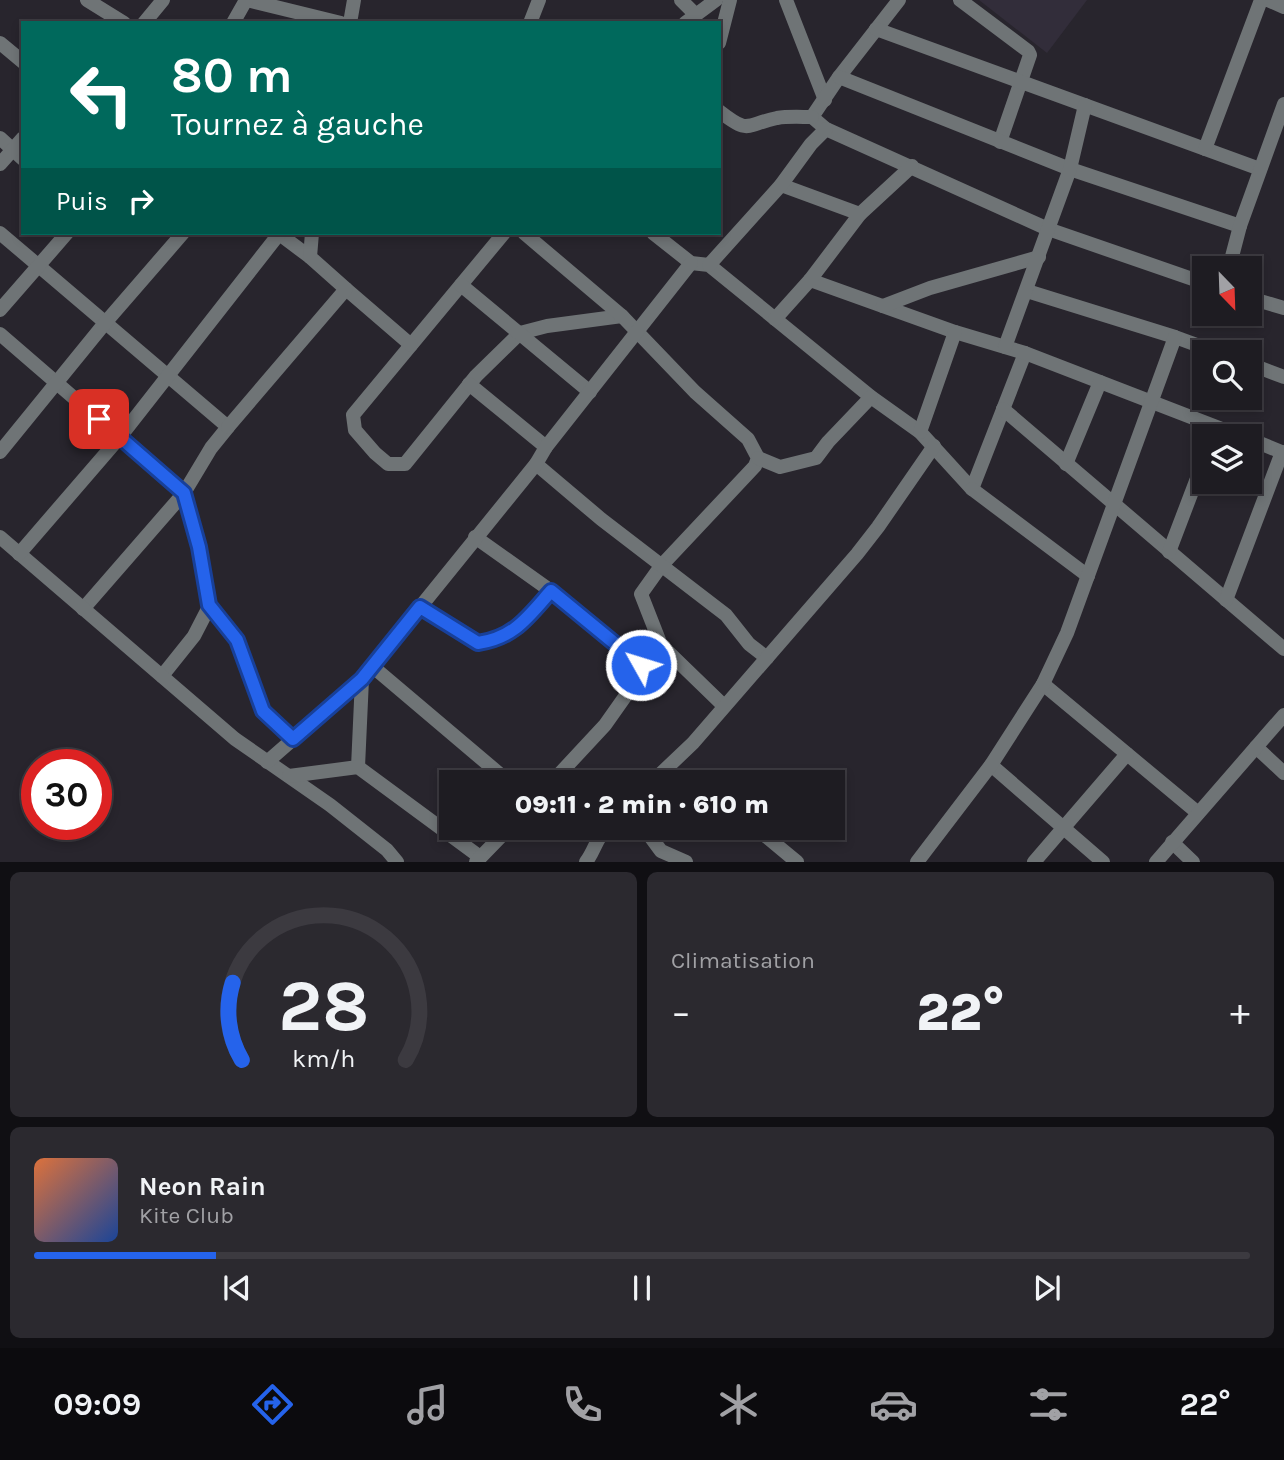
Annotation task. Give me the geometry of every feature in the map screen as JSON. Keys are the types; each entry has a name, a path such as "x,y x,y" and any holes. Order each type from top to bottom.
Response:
{"street":[{"path":"71,0 77,0"},
{"path":"87,0 120,21"},
{"path":"146,21 163,0"},
{"path":"234,21 246,0 333,21"},
{"path":"350,21 354,0"},
{"path":"531,21 538,0"},
{"path":"681,0 691,19 716,0"},
{"path":"721,35 730,0"},
{"path":"786,0 825,100"},
{"path":"812,117 839,77 899,0"},
{"path":"960,0 1028,51 1029,60 1000,142"},
{"path":"1205,149 1259,2 1284,7"},
{"path":"876,29 1260,169"},
{"path":"0,43 21,60"},
{"path":"839,77 1070,169 1240,226"},
{"path":"1232,256 1260,169 1279,135 1284,104"},
{"path":"1005,347 1070,169 1086,105"},
{"path":"721,112 741,126 755,126 778,118 812,117 826,129 1048,229 1192,279"},
{"path":"709,265 781,185 811,144 826,129"},
{"path":"0,138 18,154 0,164"},
{"path":"775,319 810,280 860,214 912,166"},
{"path":"781,185 860,214"},
{"path":"0,233 228,428"},
{"path":"0,310 64,235"},
{"path":"0,452 105,323 181,235"},
{"path":"19,554 120,437 277,235"},
{"path":"282,235 411,345"},
{"path":"310,257 312,235"},
{"path":"503,235 354,415 355,430 388,464 405,464 469,384 520,333 547,326 622,316"},
{"path":"526,235 622,316 695,392 748,439 758,458 780,467 816,458 872,397"},
{"path":"656,235 691,262 709,265 872,397 920,432 972,489 1088,576"},
{"path":"883,306 930,288 1039,257"},
{"path":"267,762 362,679 536,464 546,447 691,262"},
{"path":"810,280 955,332 1025,353 1150,401 1200,424"},
{"path":"461,285 590,392"},
{"path":"83,609 184,493 211,448 346,289"},
{"path":"1027,291 1192,343"},
{"path":"1262,302 1284,308"},
{"path":"920,432 955,332"},
{"path":"0,334 184,493 199,547 209,605 237,640 263,711 293,739"},
{"path":"922,860 991,765 1043,684 1067,633 1175,337"},
{"path":"972,489 1025,353"},
{"path":"1262,368 1283,374"},
{"path":"1066,464 1100,382"},
{"path":"469,384 546,447"},
{"path":"1003,409 1284,649"},
{"path":"1226,600 1283,452 1262,444"},
{"path":"665,770 693,743 871,537 934,446"},
{"path":"724,706 661,645 641,594 661,566 755,466 758,458"},
{"path":"536,464 601,519 726,615 749,644 767,658"},
{"path":"1170,552 1192,492"},
{"path":"0,537 235,739 339,812 387,850 397,862"},
{"path":"475,537 551,591 641,665"},
{"path":"420,607 478,643 497,640 517,628 551,591"},
{"path":"162,676 194,636 209,605"},
{"path":"563,770 605,724 629,691 641,665 661,645"},
{"path":"372,666 495,770"},
{"path":"358,767 362,679"},
{"path":"1043,684 1198,813"},
{"path":"1156,862 1284,715"},
{"path":"1256,747 1284,773"},
{"path":"1034,862 1127,754"},
{"path":"991,765 1103,862"},
{"path":"289,776 358,767 478,860 497,840"},
{"path":"591,859 599,840"},
{"path":"653,840 661,851 686,862"},
{"path":"770,840 797,862"},
{"path":"1172,842 1193,862"}],"shaded area":[{"path":"979,0 1087,0 1047,53"}],"route":[{"path":"99,419 184,493 199,547 209,605 237,640 263,711 293,739 362,679 420,607 478,643 497,640 517,628 551,591 641,665"}]}
